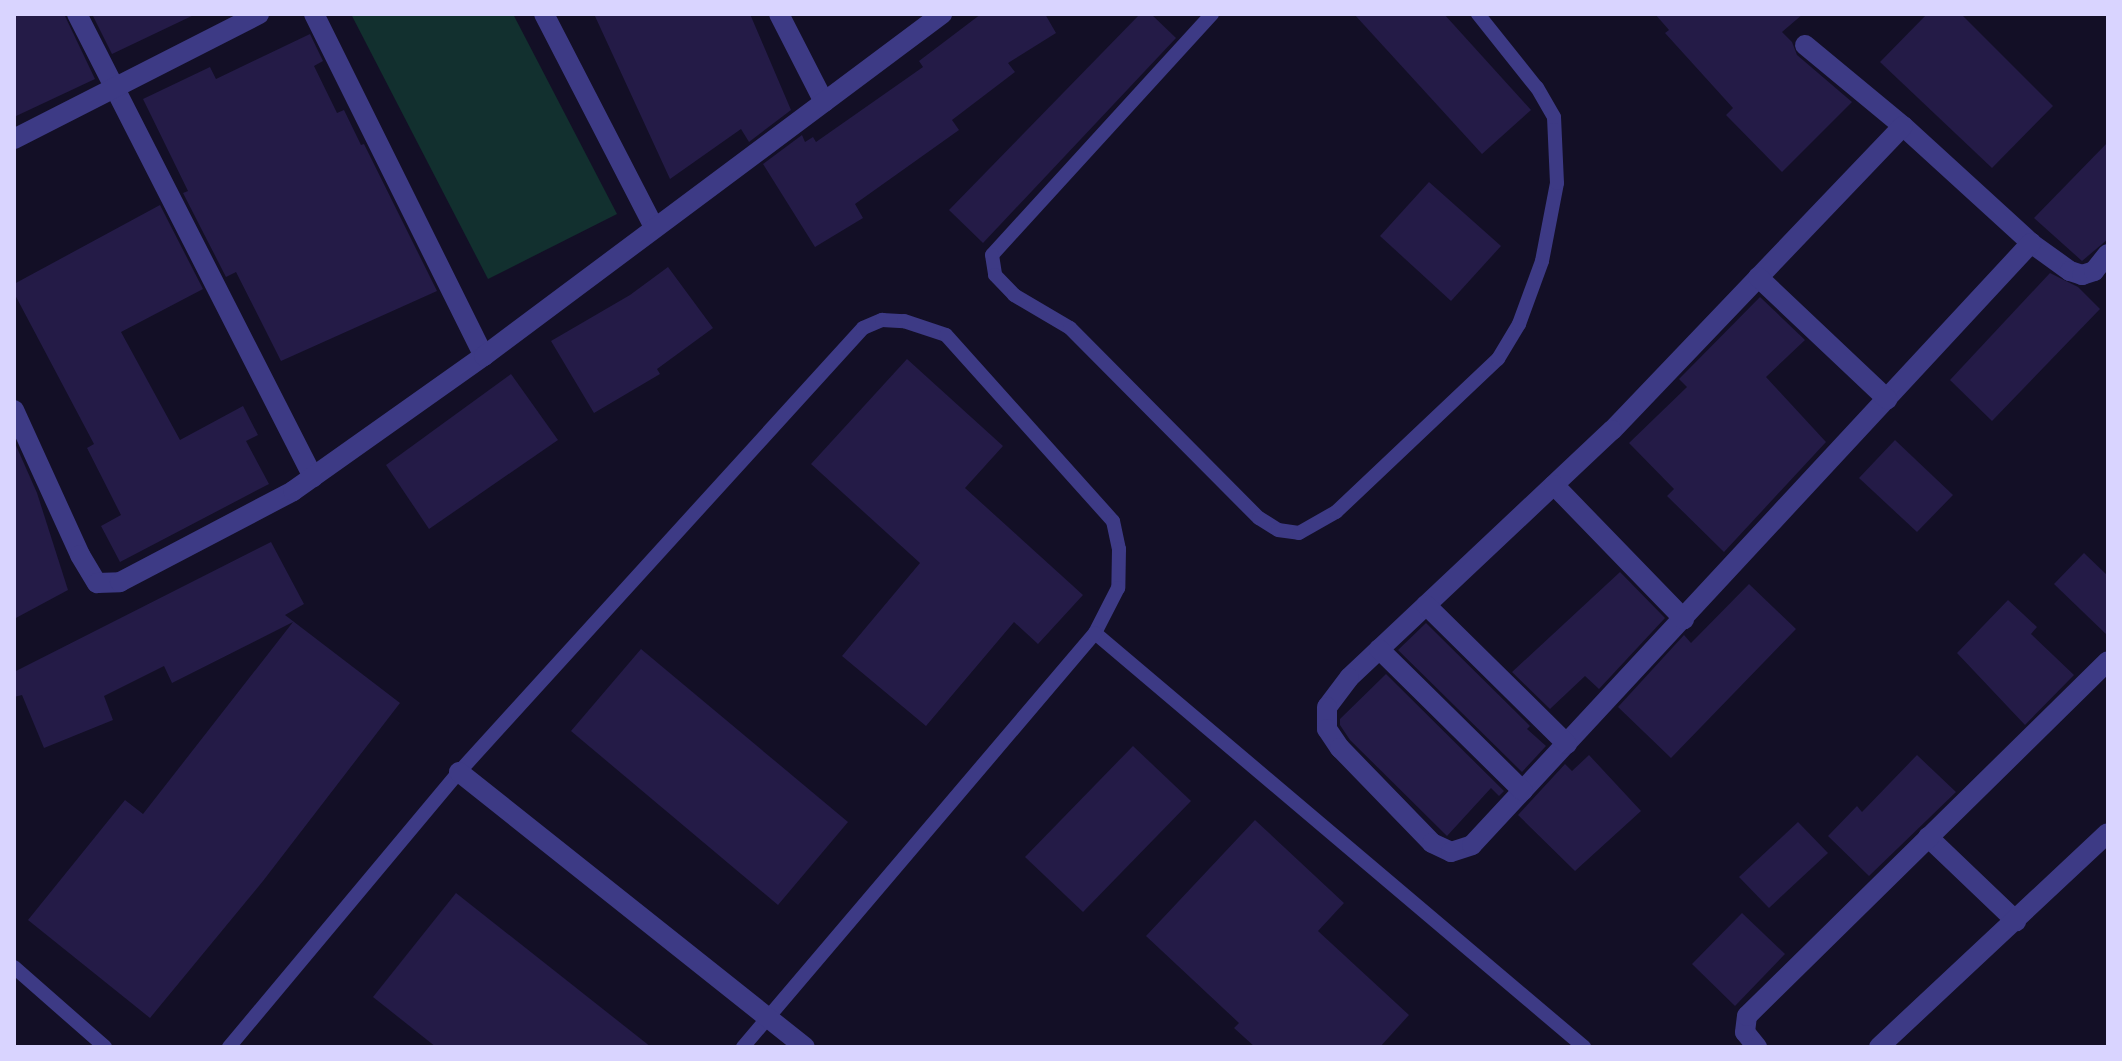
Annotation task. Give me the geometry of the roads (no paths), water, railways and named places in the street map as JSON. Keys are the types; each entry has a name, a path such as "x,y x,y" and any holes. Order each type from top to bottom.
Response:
{"street":[{"path":"77,14 313,477"},
{"path":"14,139 259,14"},
{"path":"314,14 484,356"},
{"path":"544,14 654,227"},
{"path":"779,14 824,102"},
{"path":"14,410 80,555 97,583 120,582 313,477 484,356 942,14"},
{"path":"1805,45 1903,126 2031,243 2082,275 2094,271 2108,254"},
{"path":"1903,126 1612,430 1349,678 1327,707 1327,729 1340,748 1432,843 1451,852 1472,845 2031,243"},
{"path":"1758,277 1887,399"},
{"path":"1554,485 1684,619"},
{"path":"1426,605 1567,744"},
{"path":"1379,649 1523,791"},
{"path":"1757,1047 1745,1032 1747,1016 2108,661"},
{"path":"459,772 805,1047"},
{"path":"1879,1047 2108,833"},
{"path":"1928,837 2016,921"}],"lane":[{"path":"1212,14 992,255 995,275 1014,295 1070,328 1259,518 1278,530 1299,533 1336,512 1498,359 1519,324 1542,261 1557,183 1554,117 1537,88 1478,14"},
{"path":"229,1047 459,772 863,328 882,320 904,321 946,335 1113,521 1119,549 1118,588 1095,633 743,1047"},
{"path":"1095,633 1584,1047"},
{"path":"14,967 105,1047"}]}
